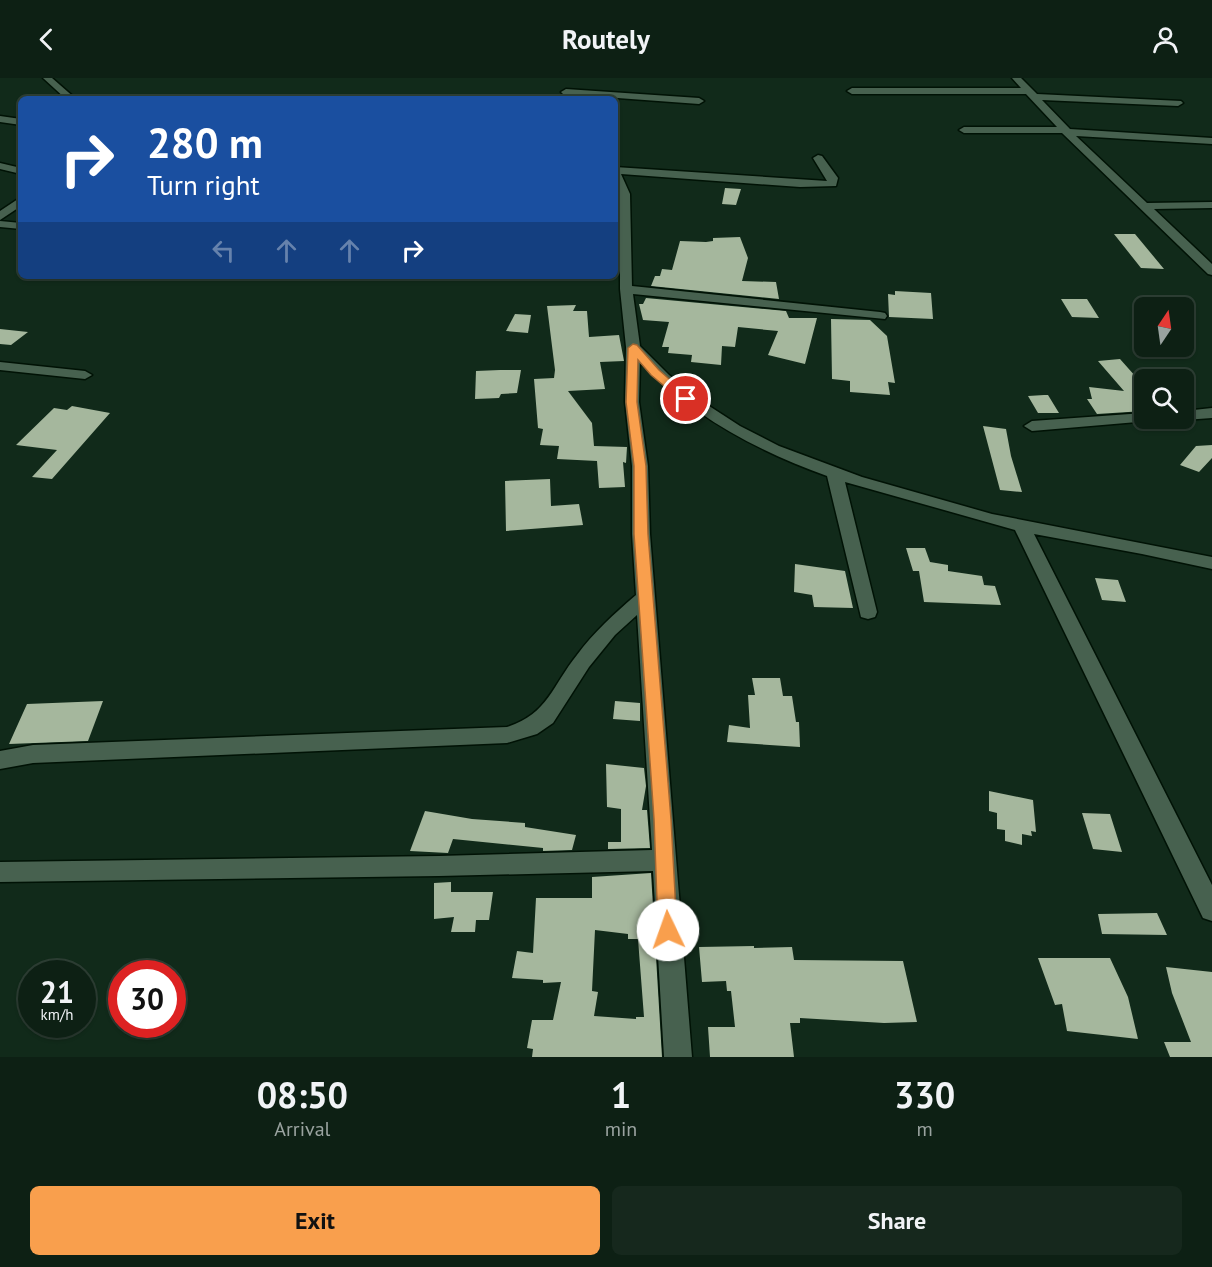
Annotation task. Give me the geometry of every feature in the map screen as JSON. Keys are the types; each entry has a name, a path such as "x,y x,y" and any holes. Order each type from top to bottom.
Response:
{"street":[{"path":"47,78 67,96"},
{"path":"1016,78 1066,131 1212,272"},
{"path":"852,91 1031,94 1178,103"},
{"path":"567,92 699,101"},
{"path":"0,119 18,122"},
{"path":"964,130 1066,131 1212,141"},
{"path":"618,171 800,184 832,184 833,178 818,158"},
{"path":"0,166 18,170"},
{"path":"618,178 625,194 626,289 633,348 632,402 640,466 641,534 678,1057"},
{"path":"0,217 18,202"},
{"path":"1144,206 1212,205"},
{"path":"0,224 18,226"},
{"path":"626,289 880,316"},
{"path":"633,348 655,373 718,420 765,444 834,474 884,491 1021,526 1212,563"},
{"path":"0,366 85,375"},
{"path":"1194,414 1212,413"},
{"path":"1032,426 1134,419"},
{"path":"834,474 868,612"},
{"path":"1021,526 1212,910"},
{"path":"0,760 33,754 507,735 530,728 546,717 582,662 608,630 646,597"},
{"path":"0,872 439,866 664,860"}],"building":[{"path":"725,188 741,189 736,205 722,204"},
{"path":"1114,234 1135,234 1164,269 1141,268"},
{"path":"740,237 748,258 742,281 776,282 779,299 651,286 655,276 660,276 662,269 672,270 680,241 706,242 713,241 713,238"},
{"path":"895,291 931,293 933,319 889,317 888,294 895,295"},
{"path":"646,298 786,311 789,318 817,318 805,364 768,355 778,331 738,327 735,347 722,346 721,365 691,362 692,355 668,353 669,347 662,347 669,322 643,320 639,304 643,304"},
{"path":"1061,299 1087,299 1099,318 1072,317"},
{"path":"576,305 573,311 587,311 589,337 619,335 624,361 600,362 605,389 568,391 592,423 594,446 627,447 626,463 623,462 625,487 599,488 597,461 557,459 559,446 540,445 543,429 538,428 534,379 554,378 555,370 547,306"},
{"path":"515,314 531,315 528,333 506,331"},
{"path":"831,319 870,320 887,336 895,383 888,382 890,395 850,392 850,381 832,379"},
{"path":"0,329 28,332 11,345 0,344"},
{"path":"1120,359 1134,375 1134,412 1097,414 1087,399 1092,399 1089,387 1124,391 1098,361"},
{"path":"521,370 517,393 501,394 499,398 475,399 476,371"},
{"path":"1048,395 1059,413 1038,413 1028,396"},
{"path":"72,406 110,413 52,479 32,477 57,450 16,445 54,408 67,410"},
{"path":"983,426 1006,429 1011,456 1022,492 1000,490"},
{"path":"1212,445 1212,458 1199,472 1180,465 1196,446"},
{"path":"550,479 551,506 579,504 583,525 506,531 505,481"},
{"path":"906,548 925,548 930,562 948,565 948,571 982,576 984,585 995,586 1001,605 924,602 919,571 913,571"},
{"path":"795,564 845,571 853,608 814,607 812,595 794,592"},
{"path":"1095,578 1118,580 1126,602 1102,600"},
{"path":"752,678 780,678 783,696 792,696 796,722 799,722 800,747 727,742 729,725 750,728 748,695 755,695"},
{"path":"103,701 88,741 9,744 27,704"},
{"path":"615,701 640,703 640,721 613,719"},
{"path":"606,764 644,768 646,786 642,810 647,810 650,848 608,849 608,842 621,842 621,809 607,807"},
{"path":"989,791 1033,800 1036,832 1031,831 1032,836 1022,834 1022,845 1005,841 1005,830 997,829 997,813 989,811"},
{"path":"425,811 472,819 525,823 525,827 576,835 572,850 543,851 543,848 453,839 448,853 410,851"},
{"path":"1082,813 1110,814 1122,852 1093,849"},
{"path":"651,873 662,1057 532,1057 533,1049 527,1048 532,1020 553,1020 561,982 543,983 543,980 512,978 517,951 533,953 536,898 592,898 592,877","holes":["595,930 628,934 628,939 638,939 644,1017 636,1017 636,1019 594,1016 598,992 592,991"]},
{"path":"451,882 451,892 493,892 489,920 476,920 475,932 451,932 454,917 434,919 434,883"},
{"path":"1157,913 1167,935 1102,934 1098,914"},
{"path":"754,946 754,948 792,947 794,960 903,961 917,1022 884,1023 800,1018 800,1023 790,1023 794,1057 710,1057 708,1027 735,1027 731,991 727,991 726,981 702,982 699,947"},
{"path":"1038,958 1110,958 1128,997 1138,1039 1067,1031 1062,1004 1055,1005"},
{"path":"1166,967 1212,972 1212,1057 1170,1057 1164,1042 1191,1042 1172,993"}],"route":[{"path":"668,930 641,534 640,466 632,402 633,348 655,373 686,399"}]}
